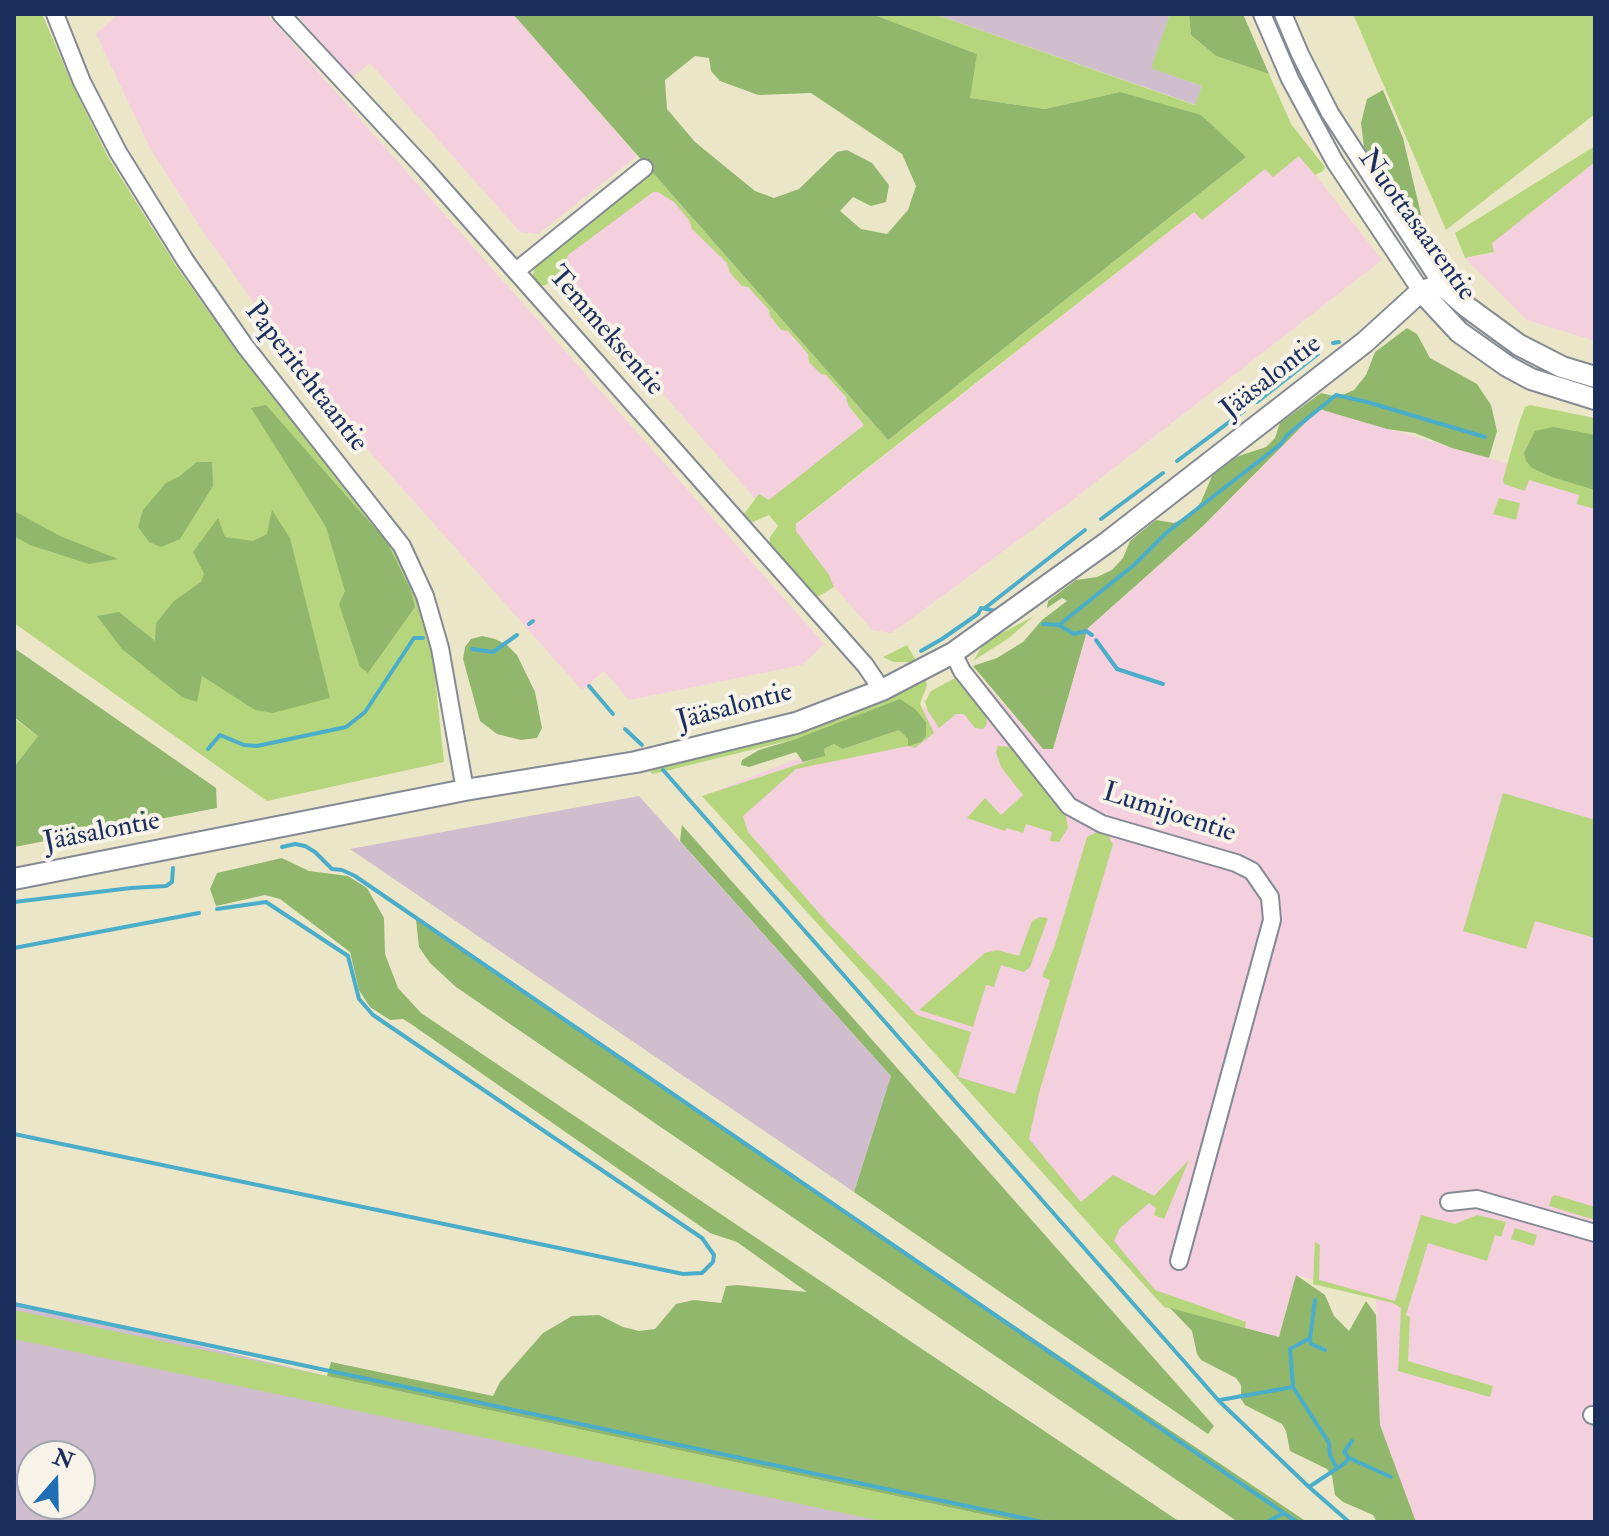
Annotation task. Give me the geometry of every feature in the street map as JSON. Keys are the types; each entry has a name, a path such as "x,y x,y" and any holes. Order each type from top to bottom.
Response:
{"main road":[{"name":"Jääsalontie","path":"14,879 465,790 636,762 796,723 882,690 953,653 1109,541 1431,292"},
{"name":"Nuottasaarentie","path":"1431,292 1467,307 1519,345 1562,367 1595,377"},
{"name":"Nuottasaarentie","path":"1431,292 1459,332 1507,366 1531,379 1595,399"}],"street":[{"name":"Paperitehtaantie","path":"55,14 82,82 118,152 185,260 245,346 390,530 406,555 425,596 440,648 465,790"},
{"name":"Temmeksentie","path":"281,14 516,271 865,665 882,690"},
{"name":"Nuottasaarentie","path":"1262,14 1290,79 1335,162 1431,292"},
{"name":"Nuottasaarentie","path":"1283,14 1330,113 1383,197 1431,292"},
{"path":"516,271 644,168"},
{"name":"Lumijoentie","path":"953,653 962,671 1069,806 1102,824 1236,863 1252,871 1270,897 1272,920 1179,1261"},
{"path":"1449,1202 1477,1199 1595,1233"}],"shaded area":[{"path":"118,14 267,14 824,644 802,665 629,700 604,671 582,690 327,404 204,233 150,148 96,34"},
{"path":"296,14 513,14 637,156 538,234 520,232 370,63 352,78"},
{"path":"934,14 1170,14 1152,68 1202,86 1196,105"},
{"path":"1287,139 1382,260 1070,502 892,633 872,630 795,542 796,525"},
{"path":"1595,162 1595,341 1527,320 1465,258 1493,253 1491,243"},
{"path":"656,177 877,427 778,504 759,503 556,272 558,255"},
{"path":"1319,409 1595,489 1595,1522 1416,1522 1380,1425 1376,1296 1296,1275 1279,1337 1164,1307 703,796 986,684 1043,749 1053,749 1088,628 1204,526"},
{"path":"639,796 891,1076 854,1192 350,849"},
{"path":"14,1302 943,1522 14,1522"}],"green space":[{"path":"14,14 42,14 108,157 176,266 238,353 388,538 413,588 432,649 444,762 267,801 14,623"},
{"path":"513,14 872,14 977,54 970,98 1045,109 1120,92 1201,115 1246,157 888,440","holes":["695,56 709,58 711,71 720,81 758,95 811,93 902,154 916,186 908,210 887,234 861,229 840,211 853,197 871,206 886,202 889,185 872,163 847,150 837,152 799,189 774,198 755,191 695,142 667,109 665,80"]},
{"path":"872,14 934,14 1195,105 1202,86 1151,68 1170,14 1189,14 1191,35 1216,56 1269,74 1291,124 1325,167 1315,175 1299,156 1273,177 1265,169 1202,220 1194,212 796,524 796,531 829,575 834,587 819,596 812,595 769,545 770,537 778,526 769,515 753,522 747,521 743,515 759,494 769,500 864,425 848,405 846,397 809,362 808,354 788,331 781,330 769,310 748,287 742,286 730,273 727,263 692,229 689,220 674,202 658,192 653,192 568,255 563,270 546,285 539,286 532,278 536,263 651,171 888,440 1246,157 1120,92 1045,109 969,98 977,54"},
{"path":"1189,14 1243,14 1269,74 1216,56 1191,35"},
{"path":"1353,14 1595,14 1595,114 1446,230"},
{"path":"1383,90 1403,138 1423,223 1408,216 1364,147 1361,123 1367,99"},
{"path":"1595,146 1595,162 1492,243 1494,252 1465,258 1455,233"},
{"path":"1407,328 1417,334 1430,358 1477,384 1491,405 1497,431 1489,458 1415,433 1387,429 1319,409 1203,526 1088,628 1053,749 1043,749 973,666 997,658 1023,642 1042,620 1067,601 1062,598 1047,608 1048,601 1076,580 1097,577 1112,570 1123,558 1130,541 1156,520 1174,523 1189,516 1201,502 1212,476 1236,457 1266,447 1275,438 1280,423 1321,393 1338,397 1354,390 1366,375 1375,352"},
{"path":"266,405 387,542 410,589 415,607 368,673 360,667 339,604 345,591 326,527 251,408"},
{"path":"1530,405 1595,418 1595,509 1577,504 1579,495 1529,480 1525,491 1504,484 1520,420 1525,407"},
{"path":"1553,427 1595,435 1595,490 1552,477 1532,468 1526,461 1524,453 1535,431"},
{"path":"197,462 212,462 213,486 180,539 161,547 149,542 138,527 143,510 166,483"},
{"path":"1499,498 1520,503 1516,520 1493,514"},
{"path":"272,510 290,538 330,698 273,713 255,710 202,676 197,702 182,697 122,649 97,616 119,612 155,641 156,623 174,601 201,582 204,574 193,552 218,518 225,537 253,541 267,534"},
{"path":"14,511 60,536 118,559 89,564 30,545 14,536"},
{"path":"1034,616 1009,638 973,661 985,642"},
{"path":"482,636 507,645 517,655 535,692 542,728 537,738 521,740 497,734 480,721 463,659 465,647 471,639"},
{"path":"907,645 917,662 893,662 883,657"},
{"path":"14,648 216,788 217,808 14,847 14,767 38,736 15,718"},
{"path":"925,677 927,685 920,704 934,733 915,748 908,746 796,769 743,816 748,832 826,921 917,1015 971,1032 958,1077 1015,1094 1050,980 1043,974 1055,945 1087,837 1099,831 1107,833 1113,844 1039,1093 1029,1139 1081,1202 1113,1175 1154,1196 1189,1160 1164,1219 1154,1215 1156,1208 1149,1203 1120,1228 1114,1241 1155,1290 1246,1322 1245,1328 1164,1307 702,796 824,756 824,749 835,744 843,749 899,730 908,739 926,736 926,722 796,739 653,774 644,767 759,742"},
{"path":"955,678 986,714 987,724 983,729 975,728 964,714 956,714 939,728 928,711 925,702 931,691"},
{"path":"900,699 915,709 926,722 926,736 921,742 908,746 908,739 899,730 843,749 834,744 824,749 825,756 803,762 796,752 749,767 741,765 742,760 759,750"},
{"path":"14,713 15,719 38,736 14,767"},
{"path":"998,746 1012,747 1065,811 1068,828 1059,842 1050,841 1052,832 1026,824 1023,833 1007,828 1005,831 967,818 985,798 1001,815 1023,795 1001,767 996,752"},
{"path":"1503,793 1595,820 1595,938 1535,921 1526,949 1463,931"},
{"path":"682,825 1214,1426 1208,1434 854,1192 891,1076 680,841"},
{"path":"282,858 309,871 348,876 367,888 384,918 385,954 398,988 421,1013 1180,1522 1019,1522 327,1376 331,1362 493,1396 500,1382 543,1333 572,1316 599,1315 639,1331 655,1329 676,1304 694,1300 721,1303 726,1286 807,1292 737,1242 710,1233 411,1024 403,1019 390,1020 370,1007 359,990 350,952 280,899 265,895 216,906 210,889 217,873"},
{"path":"1040,917 1048,918 1030,967 1024,972 1001,965 994,987 986,985 973,1027 919,1010 985,953 997,950 1019,956 1032,921"},
{"path":"416,920 1307,1522 1238,1522 456,987 430,963 419,947"},
{"path":"1555,1195 1595,1207 1595,1220 1549,1206"},
{"path":"1421,1215 1455,1224 1477,1215 1506,1222 1501,1237 1495,1235 1487,1261 1428,1243 1406,1315 1410,1317 1408,1361 1493,1386 1490,1397 1398,1371 1401,1308 1393,1303 1313,1284 1315,1242 1320,1245 1319,1280 1395,1301"},
{"path":"1515,1228 1537,1235 1534,1246 1511,1239"},
{"path":"1296,1275 1325,1295 1334,1316 1349,1331 1366,1301 1376,1315 1380,1425 1416,1522 1377,1522 1373,1515 1343,1502 1335,1495 1332,1476 1327,1469 1290,1451 1282,1424 1245,1405 1241,1399 1241,1385 1236,1378 1201,1360 1192,1331 1170,1308 1279,1337"},
{"path":"14,1310 1019,1522 886,1522 14,1339"}],"waterway":[{"path":"1333,343 1339,342"},
{"path":"1257,402 1318,354"},
{"path":"1059,625 1134,565 1166,533 1281,444 1287,435 1336,395 1485,437"},
{"path":"1177,461 1244,411"},
{"path":"1101,519 1163,473"},
{"path":"985,608 1085,530"},
{"path":"921,651 978,614 981,608 996,611"},
{"path":"529,624 533,621"},
{"path":"1043,624 1059,625 1074,634 1086,631 1092,635"},
{"path":"472,649 493,652 517,635"},
{"path":"208,749 220,735 244,745 257,746 346,727 365,712 414,638 423,638"},
{"path":"1096,640 1117,669 1163,684"},
{"path":"589,686 613,714"},
{"path":"625,729 642,745"},
{"path":"663,770 1219,1401 1349,1522"},
{"path":"282,847 295,844 305,846 332,869 355,876 1297,1522"},
{"path":"14,902 166,886 172,882 173,868"},
{"path":"14,1134 683,1274 702,1273 713,1262 714,1255 702,1238 373,1015 359,999 348,956 266,902 217,909"},
{"path":"14,948 199,913"},
{"path":"1315,1300 1311,1344 1325,1350"},
{"path":"14,1304 1042,1522"},
{"path":"1310,1338 1290,1349 1293,1387 1329,1443 1330,1455 1337,1469"},
{"path":"1220,1400 1293,1387"},
{"path":"1352,1441 1344,1452 1349,1458 1391,1477"},
{"path":"1309,1487 1349,1458"},
{"path":"1267,1522 1284,1513"}]}
